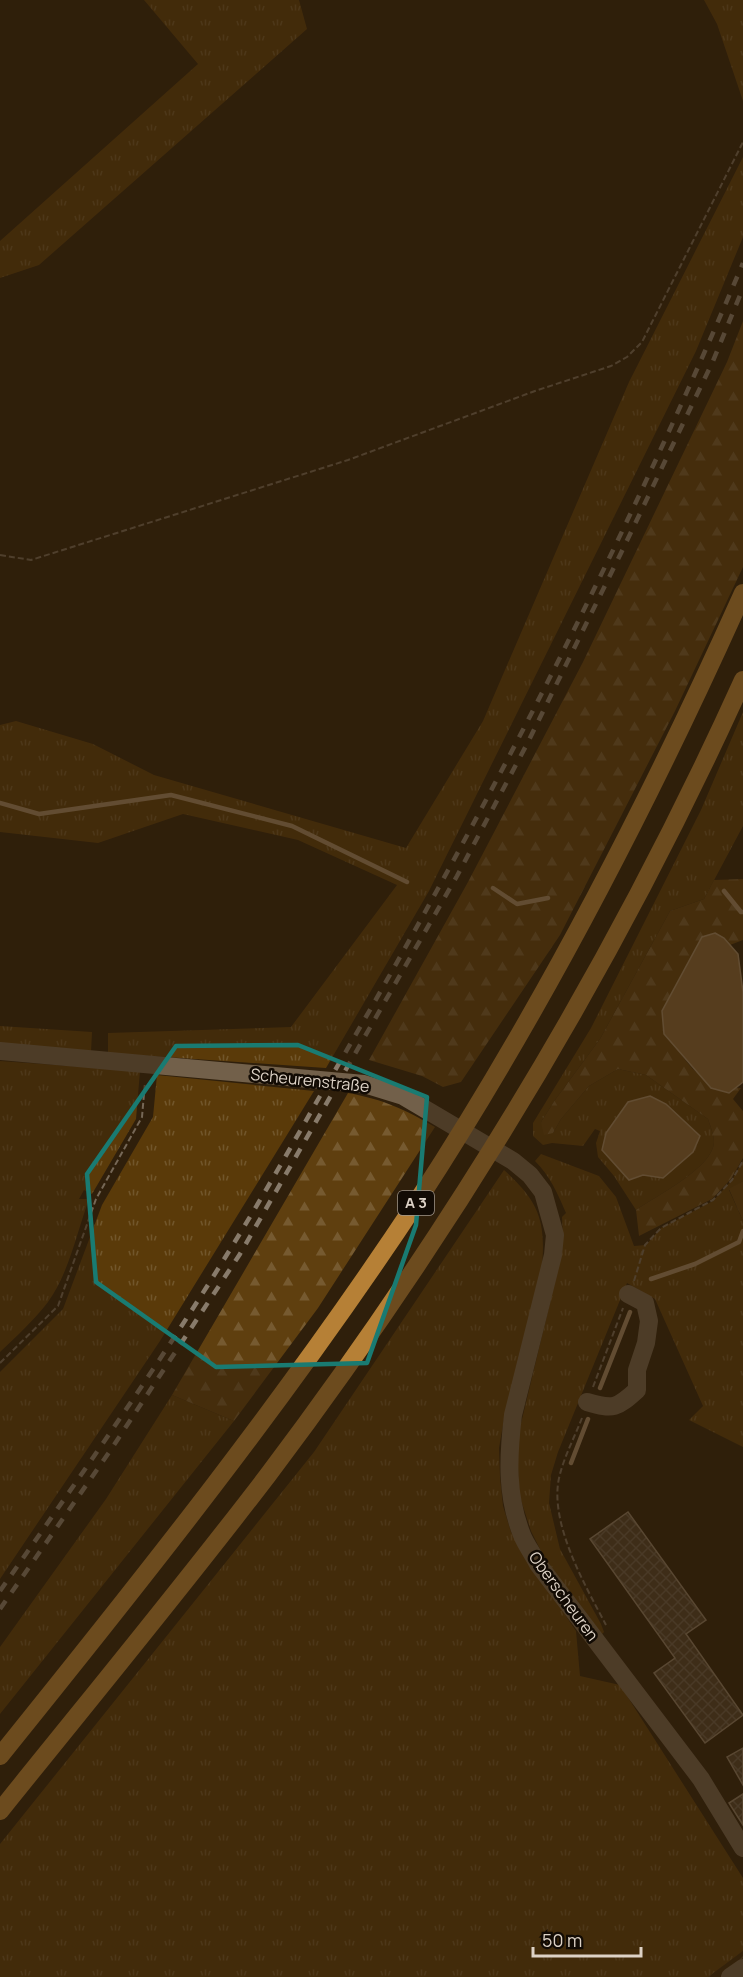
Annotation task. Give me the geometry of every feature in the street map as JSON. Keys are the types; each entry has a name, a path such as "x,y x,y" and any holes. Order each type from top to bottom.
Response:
{"highway":[{"name":"A 3","path":"0,1756 141,1582 241,1452 323,1339 418,1199 518,1035 582,922 645,803 702,686 743,593"},
{"name":"A 3","path":"0,1811 167,1604 268,1474 352,1359 450,1216 549,1054 614,940 676,820 743,680"}],"street":[{"name":"Scheurenstraße","path":"0,1051 364,1084 403,1096 513,1161 530,1175 543,1192 555,1235"},
{"name":"Oberscheuren","path":"555,1235 553,1255 513,1414 508,1467 513,1508 522,1536 538,1564 702,1779 743,1848"},
{"path":"588,1402 607,1408 622,1404 637,1390 637,1370 646,1343 649,1321 645,1303 628,1294"},
{"path":"730,1977 743,1968"}],"path":[{"path":"0,555 31,560 348,460 611,366 627,357 642,342 743,142"},
{"path":"0,1363 58,1306 96,1199 142,1117 147,1065"}],"highlighted area":[{"path":"298,1045 427,1097 416,1225 367,1363 216,1367 96,1282 87,1174 176,1046"}],"shaded area":[{"path":"715,933 724,938 738,954 743,992 743,1082 729,1093 711,1088 664,1034 662,1011 702,937"},
{"path":"650,1096 666,1104 700,1136 693,1152 663,1178 643,1175 629,1180 602,1150 606,1133 628,1102"},
{"path":"743,1951 743,1977 708,1977"}],"green space":[{"path":"144,0 299,0 307,29 39,265 0,278 0,241 198,64"},
{"path":"704,0 743,0 743,101 717,24"},
{"path":"743,157 743,237 696,351 429,891 326,1068 108,1053 108,1033 291,1027 397,885 298,840 183,814 98,843 0,832 0,725 16,721 93,744 154,775 406,848 483,721 629,382"},
{"path":"743,321 743,567 675,711 560,935 461,1082 443,1087 422,1076 369,1060 468,882 583,662 727,362"},
{"path":"743,712 743,826 704,899 670,911 600,1039 541,1122 553,1133 561,1119 589,1086 618,1069 646,1075 708,1119 714,1142 704,1162 682,1181 636,1210 614,1176 598,1157 596,1143 600,1131 595,1129 583,1146 552,1143 543,1145 533,1136 533,1123 591,1028 701,810"},
{"path":"743,879 743,940 730,945 673,1041 687,1062 705,1079 723,1087 741,1088 733,1099 743,1111 743,1158 731,1179 712,1199 639,1236 636,1210 694,1171 711,1152 714,1139 708,1119 646,1075 618,1069 589,1086 561,1119 553,1133 544,1135 541,1122 600,1039 670,911 704,899 714,880"},
{"path":"0,1026 92,1032 91,1052 0,1045"},
{"path":"0,1061 140,1071 136,1119 92,1194 84,1190 79,1199 89,1199 62,1278 43,1309 0,1352"},
{"path":"157,1075 314,1091 160,1341 0,1579 0,1372 63,1309 102,1205 153,1117"},
{"path":"348,1093 394,1106 435,1127 318,1308 234,1421 172,1395"},
{"path":"541,1154 599,1176 616,1197 634,1246 646,1245 661,1228 713,1201 732,1180 743,1160 743,1181 729,1190 743,1221 743,1447 689,1420 703,1406 655,1299 627,1283 558,1452 551,1475 549,1503 560,1549 601,1624 604,1632 600,1636 543,1555 531,1531 519,1494 517,1440 561,1257 562,1217 566,1213 557,1192 535,1161"},
{"path":"504,1170 525,1191 537,1212 541,1223 543,1250 542,1266 504,1419 499,1448 503,1506 511,1532 576,1631 580,1676 620,1685 743,1878 743,1951 708,1977 0,1977 0,1844 314,1452"},
{"path":"743,1181 743,1221 729,1189"},
{"path":"172,1395 234,1421 0,1714 0,1647 106,1499"}],"building":[{"path":"628,1512 706,1620 686,1634 743,1715 705,1743 654,1673 675,1658 590,1539"},
{"path":"743,1748 743,1785 727,1757"},
{"path":"743,1794 743,1825 729,1803"}],"waterway":[{"path":"0,803 39,814 171,795 292,826 407,882"},
{"path":"493,888 517,904 548,898"},
{"path":"724,891 743,912"},
{"path":"651,1279 695,1264 739,1242 743,1231"},
{"path":"600,1388 630,1312"},
{"path":"571,1463 588,1419"}],"railway":[{"path":"0,1591 89,1464 204,1292 379,995 491,790 598,582 697,370 743,263"},
{"path":"0,1609 110,1451 240,1254 457,876 527,744 621,553 713,361 743,288"}]}
